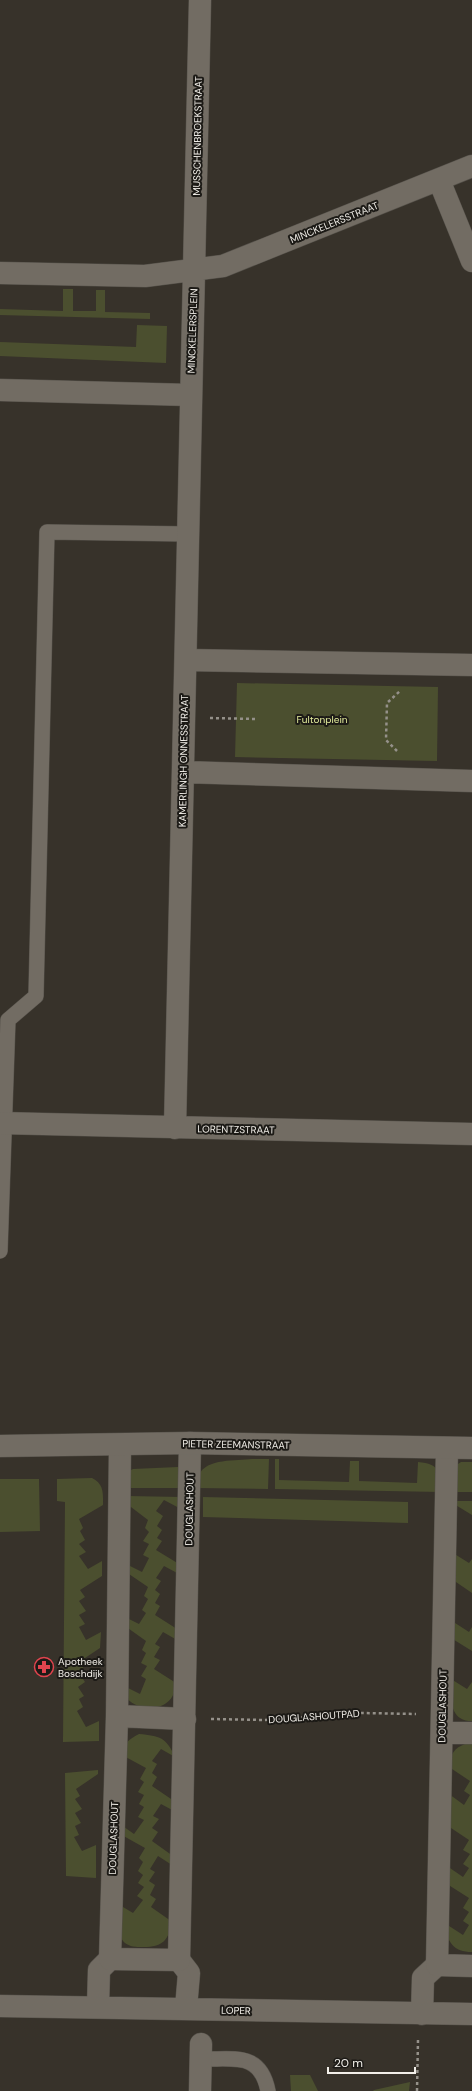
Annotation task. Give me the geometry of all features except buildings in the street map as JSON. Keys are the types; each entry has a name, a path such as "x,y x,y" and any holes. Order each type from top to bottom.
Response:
{"street":[{"name":"MUSSCHENBROEKSTRAAT","path":"194,271 200,0"},
{"name":"MINCKELERSSTRAAT","path":"194,271 234,263 472,166"},
{"path":"439,180 472,261"},
{"path":"0,273 145,276 194,271"},
{"name":"MINCKELERSPLEIN","path":"190,395 194,271"},
{"path":"0,390 190,395"},
{"name":"KAMERLINGH ONNESSTRAAT","path":"175,1128 185,717 190,395"},
{"path":"186,660 472,665"},
{"path":"183,772 472,781"},
{"name":"LORENTZSTRAAT","path":"1,1123 472,1134"},
{"name":"PIETER ZEEMANSTRAAT","path":"0,1446 190,1443 472,1448"},
{"name":"DOUGLASHOUT","path":"179,1960 190,1443"},
{"name":"DOUGLASHOUT","path":"110,1959 117,1716 120,1445"},
{"name":"DOUGLASHOUT","path":"437,1965 448,1448"},
{"path":"117,1716 185,1719"},
{"path":"442,1724 472,1733"},
{"path":"98,2007 99,1970 110,1959 179,1960 189,1973 186,2008"},
{"path":"422,2014 423,1978 437,1965 472,1966"},
{"name":"LOPER","path":"0,2006 472,2014"},
{"path":"200,2051 200,2091"}],"lane":[{"path":"0,1251 1,1123 8,1020 36,996 47,532 188,534"},
{"path":"200,2051 249,2061 260,2068 268,2091"}],"path":[{"path":"426,780 386,740 387,703 430,664"},
{"path":"185,717 257,719"},
{"name":"DOUGLASHOUTPAD","path":"185,1719 265,1720 362,1713 442,1724"},
{"path":"416,2091 418,2043 422,2014"}],"green space":[{"path":"63,289 73,289 73,311 96,311 96,290 105,290 105,312 150,313 150,319 0,315 0,309 63,311"},
{"path":"137,325 167,326 166,363 0,356 0,342 136,347"},
{"name":"Fultonplein","path":"237,683 438,687 437,761 235,757"},
{"path":"269,1459 268,1489 196,1488 199,1475 208,1466 222,1461"},
{"path":"275,1459 279,1459 279,1480 349,1482 350,1461 359,1461 359,1481 417,1483 418,1462 425,1463 435,1467 437,1470 442,1492 275,1489"},
{"path":"461,1462 472,1462 472,1492 454,1492 455,1466"},
{"path":"178,1467 181,1469 180,1488 128,1488 131,1470 133,1469"},
{"path":"92,1478 101,1486 103,1493 103,1505 79,1519 83,1528 80,1531 85,1540 79,1544 86,1552 79,1556 88,1569 102,1561 102,1576 80,1590 85,1597 79,1601 86,1611 79,1615 85,1624 79,1627 86,1640 101,1632 100,1648 79,1662 84,1669 79,1673 85,1682 78,1687 84,1696 79,1699 83,1707 77,1711 86,1727 99,1721 99,1741 63,1742 65,1502 57,1501 57,1479"},
{"path":"0,1479 39,1479 40,1531 0,1532"},
{"path":"127,1496 181,1497 181,1509 164,1500 156,1511 163,1516 157,1526 162,1530 157,1538 162,1541 156,1550 179,1564 179,1574 164,1566 156,1578 161,1581 155,1590 160,1594 155,1603 160,1606 155,1615 177,1629 177,1640 163,1632 155,1644 160,1647 154,1657 160,1660 154,1669 176,1683 174,1693 169,1701 162,1706 154,1708 145,1708 137,1705 130,1701 124,1692 124,1686 140,1694 146,1679 141,1676 147,1666 141,1663 146,1653 142,1650 146,1641 125,1626 125,1617 139,1624 146,1613 142,1610 148,1599 144,1596 148,1587 126,1572 126,1564 142,1572 149,1558 143,1555 149,1544 143,1541 149,1532 145,1528 148,1520 127,1504"},
{"path":"203,1497 408,1502 408,1523 203,1517"},
{"path":"454,1501 472,1501 472,1515 454,1504"},
{"path":"453,1553 469,1563 472,1559 472,1593 453,1580"},
{"path":"452,1621 469,1632 472,1627 472,1651 451,1638"},
{"path":"451,1679 467,1689 472,1682 472,1721 464,1720 459,1717 452,1706"},
{"path":"139,1734 162,1739 169,1745 175,1757 161,1749 152,1761 157,1764 152,1773 157,1777 152,1786 174,1801 174,1811 161,1804 153,1816 159,1819 152,1828 158,1832 152,1841 173,1856 172,1865 158,1856 150,1869 155,1872 149,1881 155,1885 150,1895 156,1899 151,1907 171,1921 169,1934 166,1939 158,1945 147,1947 138,1947 125,1943 119,1933 118,1923 118,1904 133,1913 143,1900 137,1896 144,1887 138,1883 143,1875 138,1871 143,1862 139,1858 145,1848 120,1834 120,1824 134,1834 144,1820 138,1817 144,1807 139,1804 144,1795 138,1792 144,1782 140,1779 146,1768 122,1755 125,1744"},
{"path":"465,1744 472,1744 472,1952 460,1950 452,1945 449,1941 446,1930 446,1924 463,1935 469,1925 463,1921 469,1912 463,1908 469,1898 447,1884 447,1866 463,1877 469,1868 463,1864 470,1854 463,1850 469,1840 448,1826 449,1794 464,1805 470,1795 464,1791 470,1781 449,1767 453,1752"},
{"path":"98,1770 98,1774 76,1789 80,1796 75,1799 82,1809 75,1813 81,1823 75,1826 79,1835 74,1837 82,1851 96,1845 96,1878 66,1876 65,1773"},
{"path":"290,2075 310,2075 318,2091 291,2091"},
{"path":"410,2082 409,2091 373,2091 374,2090"}],"place":[{"name":"Apotheek Boschdijk","path":"44,1667"}]}
